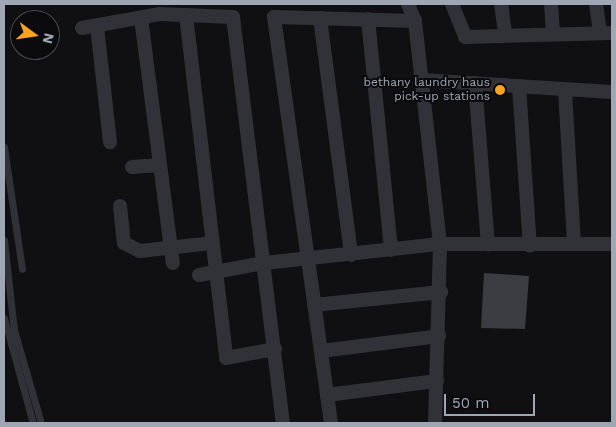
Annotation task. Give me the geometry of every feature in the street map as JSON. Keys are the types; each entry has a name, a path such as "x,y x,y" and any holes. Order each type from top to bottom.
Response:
{"street":[{"path":"408,4 415,21 440,244 441,292 435,423"},
{"path":"452,4 466,37 505,34 606,33 596,4"},
{"path":"501,4 505,34"},
{"path":"551,4 553,34"},
{"path":"186,16 226,358 276,349"},
{"path":"82,28 141,18 186,16 233,17 276,349 283,423"},
{"path":"331,423 274,17 415,21"},
{"path":"141,18 173,263"},
{"path":"320,18 351,254"},
{"path":"368,19 391,250"},
{"path":"97,26 110,142"},
{"path":"421,80 565,91 612,92 612,103"},
{"path":"475,83 488,244"},
{"path":"519,86 530,246"},
{"path":"565,91 574,244"},
{"path":"132,167 160,166"},
{"path":"120,206 124,243 140,250 212,243"},
{"path":"199,275 307,258 440,244 530,246 612,244"},
{"path":"314,305 441,292"},
{"path":"321,350 439,336"},
{"path":"327,395 437,381"}],"lane":[{"path":"4,147 22,270"},
{"path":"4,240 14,330 40,423"},
{"path":"4,318 33,423"}],"building":[{"path":"484,273 529,276 525,329 481,328"}],"place":[{"name":"bethany laundry haus pick-up stations","path":"500,90"}]}
